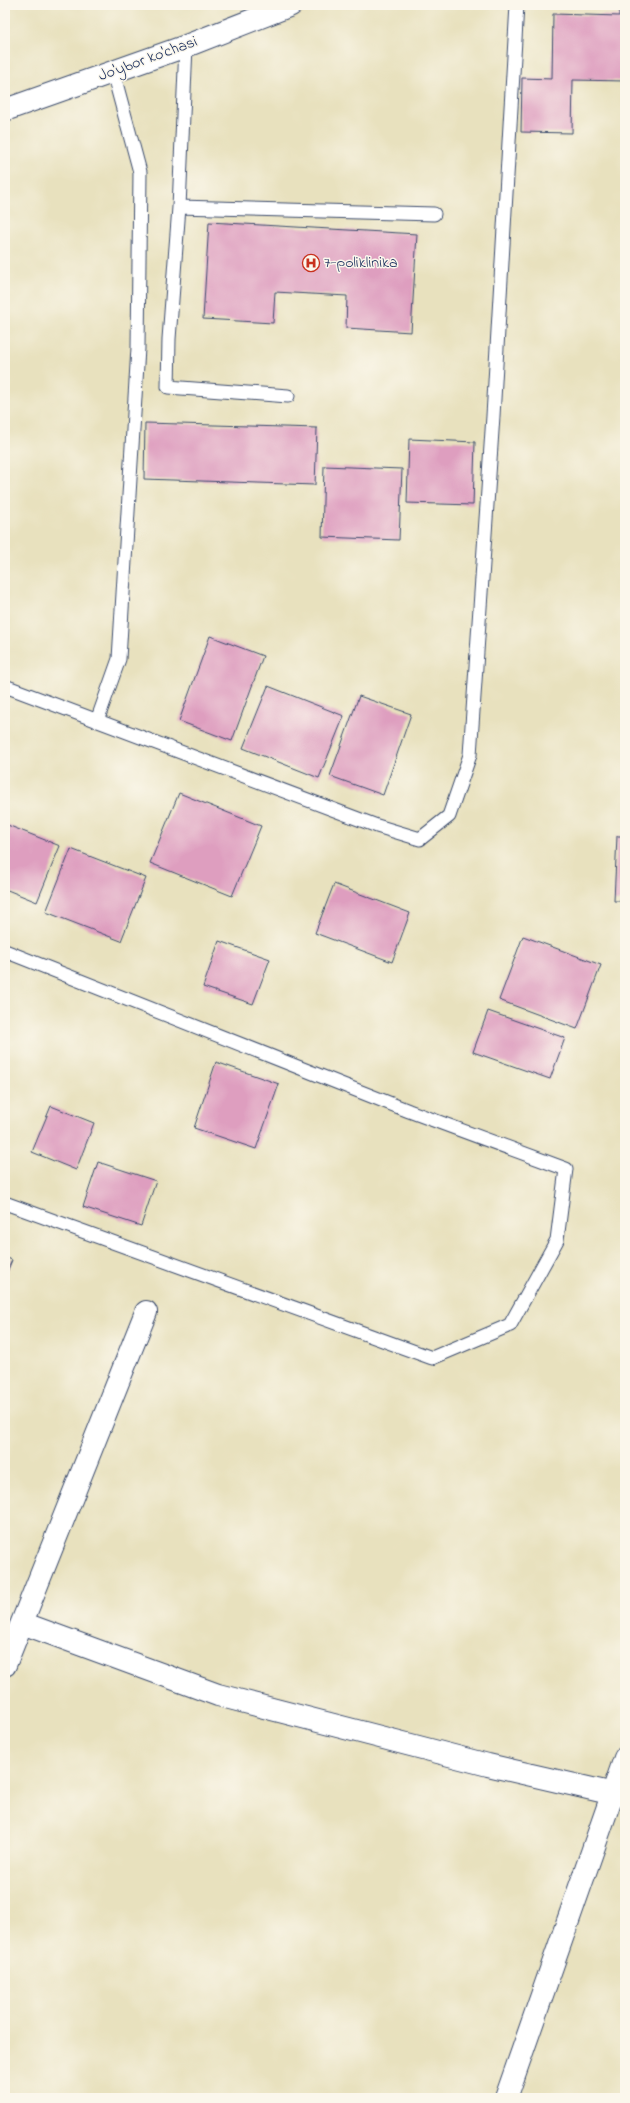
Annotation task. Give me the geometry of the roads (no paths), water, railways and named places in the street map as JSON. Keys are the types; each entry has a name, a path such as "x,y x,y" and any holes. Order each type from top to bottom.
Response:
{"street":[{"name":"Jo'ybor ko'chasi","path":"5,110 186,46 291,5"},
{"path":"5,1665 146,1312"},
{"path":"22,1623 218,1695 488,1765 614,1794"},
{"path":"506,2098 614,1794 625,1758"}],"lane":[{"path":"5,686 377,826 420,839 449,816 470,755 493,416 518,5"},
{"path":"186,46 179,207 169,339 168,387 288,396"},
{"path":"97,721 119,659 138,348 140,172 113,72"},
{"path":"179,207 434,214"},
{"path":"5,951 409,1111 566,1169 557,1240 510,1325 432,1358 5,1203"}],"place":[{"name":"7-poliklinika","path":"311,263"}]}
